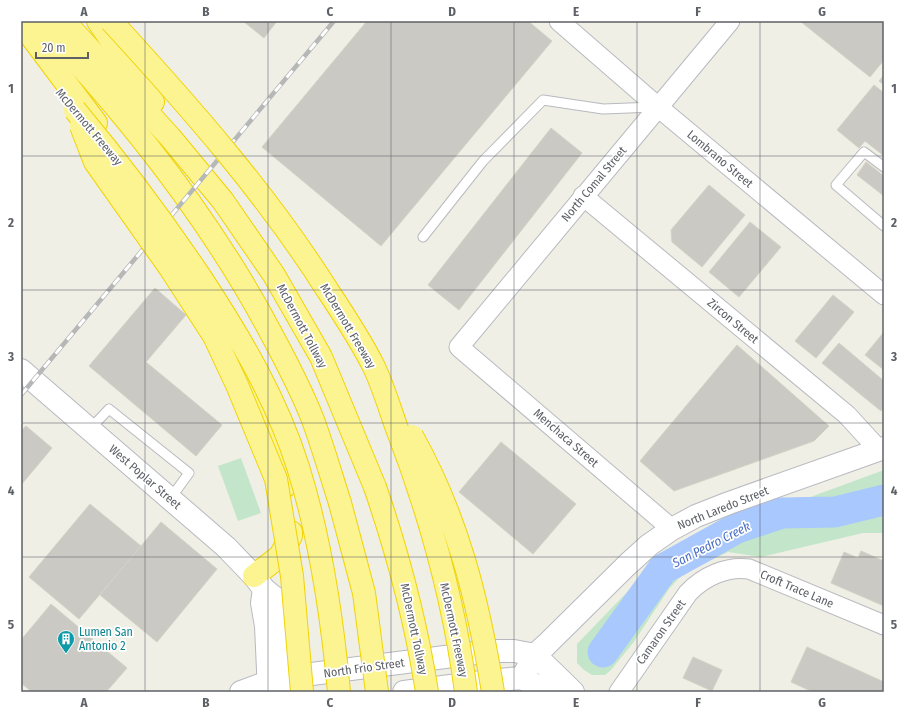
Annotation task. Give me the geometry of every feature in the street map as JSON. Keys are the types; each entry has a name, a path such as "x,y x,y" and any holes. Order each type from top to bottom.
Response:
{"highway":[{"path":"39,21 74,59 148,146 199,216 232,264 287,364 313,419 340,503 364,593 377,692"},
{"name":"McDermott Tollway","path":"64,21 114,74 223,201 274,275 321,357 375,487 389,529 415,627 427,692"},
{"path":"98,21 205,180"},
{"name":"McDermott Freeway","path":"112,21 203,123 271,208 321,279 374,367 413,470 436,547 462,655 466,692"},
{"path":"21,23 134,173 199,268 241,348 276,445 291,513 291,536 280,556 259,582"},
{"name":"McDermott Freeway","path":"21,50 75,110 120,164 174,238 236,331 272,400 298,466 317,538 332,621 338,692"},
{"path":"75,110 95,162 170,268 214,336 237,385 276,479 292,576 283,687"},
{"path":"374,367 432,472 456,531 479,615 493,692"}],"main road":[{"name":"West Poplar Street","path":"21,370 226,547 259,582"},
{"name":"North Laredo Street","path":"522,678 536,655 627,565 649,545 672,529 696,516 729,503 882,449"},
{"path":"259,582 266,626 283,687"},
{"name":"North Frio Street","path":"241,692 283,687 492,651 536,655"},
{"path":"536,655 573,692"},
{"path":"404,692 522,678 548,692"}],"street":[{"name":"Lombrano Street","path":"559,21 658,107 884,296"},
{"name":"North Comal Street","path":"460,347 583,196 730,21"},
{"name":"Zircon Street","path":"583,196 847,415 882,449"},
{"name":"Menchaca Street","path":"460,347 672,529"},
{"name":"Croft Trace Lane","path":"708,577 738,568 749,569 884,625"},
{"name":"Camaron Street","path":"619,692 679,603 696,584 708,577"}],"lane":[{"path":"423,237 483,162 543,100 603,108 658,107"},
{"path":"883,224 836,185 864,152 884,167"},
{"path":"90,429 109,409 189,473 170,499"}],"green space":[{"path":"241,458 261,513 238,521 218,466"},
{"path":"884,470 884,533 863,533 761,557 728,552 691,570 679,578 669,589 633,643 611,670 605,675 592,675 577,663 577,644 629,590 663,559 693,540"}],"building":[{"path":"243,21 277,21 264,38"},
{"path":"367,21 528,21 552,41 381,246 262,147"},
{"path":"800,21 884,21 884,60 870,77"},
{"path":"884,75 884,85 879,81"},
{"path":"874,85 884,93 884,156 865,141 859,148 837,130"},
{"path":"551,128 582,153 459,310 428,285"},
{"path":"866,162 884,176 884,196 857,175"},
{"path":"709,185 745,215 702,267 672,242 671,230"},
{"path":"750,222 781,247 739,297 709,272"},
{"path":"155,288 186,315 146,362 222,425 196,456 89,366"},
{"path":"833,295 854,312 816,358 795,341"},
{"path":"884,332 884,370 865,355"},
{"path":"839,343 884,381 884,407 881,411 822,363"},
{"path":"737,345 829,426 814,441 674,491 640,461"},
{"path":"26,426 52,448 21,485 21,431"},
{"path":"501,442 576,504 533,554 459,492"},
{"path":"90,504 141,546 79,619 29,577"},
{"path":"161,522 217,569 157,642 100,595"},
{"path":"861,551 884,561 884,606 831,583 844,552 858,558"},
{"name":"Lumen San Antonio 2","path":"51,604 127,668 106,692 32,692 21,683 21,640"},
{"path":"807,647 884,682 884,692 813,692 791,682"},
{"path":"693,657 722,670 712,691 683,678"}],"waterway":[{"name":"San Pedro Creek","path":"603,652 663,569 737,528 782,513 835,512 884,500"}],"railway":[{"path":"21,395 334,21"}],"place":[{"name":"Lumen San Antonio 2","path":"66,654"}]}
